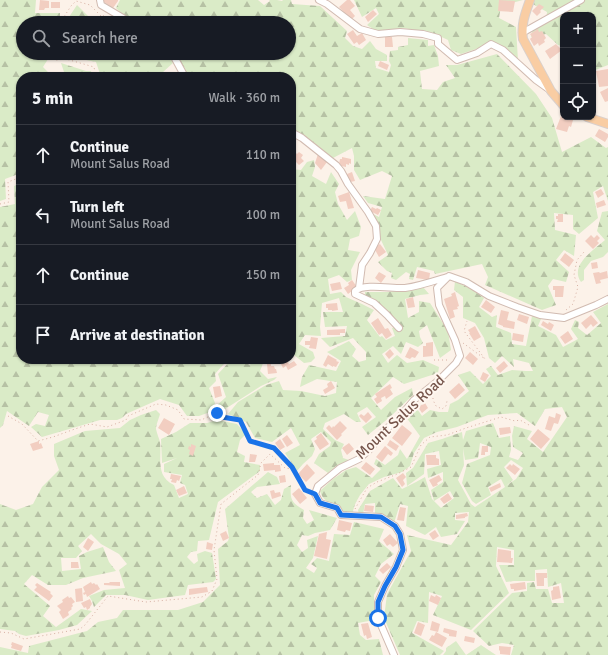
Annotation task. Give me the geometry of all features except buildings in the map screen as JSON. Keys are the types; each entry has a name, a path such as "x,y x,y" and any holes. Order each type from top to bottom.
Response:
{"main road":[{"path":"530,0 523,20 522,33 551,91 560,102"},
{"path":"596,120 608,124"}],"street":[{"path":"319,0 327,4 360,29 378,34 400,32 423,34 438,38 438,44 457,60 477,53 491,44 503,50 536,80 551,91"},
{"path":"522,33 581,0"},
{"path":"101,3 120,16"},
{"path":"176,60 182,72"},
{"path":"296,135 341,170 348,184 376,226 377,239 362,265 359,288"},
{"path":"449,276 436,288 439,305 455,340 460,356 458,360"},
{"path":"400,328 374,303 355,294 355,290 359,288 381,287 404,288 449,276 466,282 489,296 517,307 540,315 558,318 569,317 608,299"},
{"name":"Mount Salus Road","path":"315,494 318,486 340,468 359,459 371,448 414,400 440,380 458,360"},
{"path":"315,494 320,503 337,508 341,515 381,517 395,526 400,534 403,550 378,602 378,618 394,655"}],"path":[{"path":"65,16 76,1 90,5 101,16"},
{"path":"101,3 108,13 104,16"},
{"path":"70,60 94,67 95,72"},
{"path":"0,204 9,202 8,182 16,179"},
{"path":"558,318 573,304 578,287 574,275 577,260 584,252"},
{"path":"460,340 485,359 464,331 468,322"},
{"path":"434,360 458,360"},
{"path":"432,386 433,400 436,406 442,409 446,406 447,401"},
{"path":"8,416 22,424 38,440 53,437 90,424 107,427 126,420 128,416 156,404 166,405 178,410 184,419 200,420 217,413 222,417 240,420 250,441 274,448 293,469 305,490 315,494"},
{"path":"357,516 355,510 367,488 411,467 421,446 430,437 447,434 501,417 515,421 520,420 529,425"},
{"path":"0,632 11,633 24,639 80,629 85,625 108,596 146,602 202,597 212,591 217,579 214,550 221,504 258,474 261,463 270,454 285,468 293,469"}],"green space":[{"path":"0,0 36,0 35,13 60,13 60,16 16,16 16,60 47,60 43,67 48,72 16,72 16,175 5,179 6,199 0,201"},
{"path":"120,0 258,0 264,5 270,1 269,0 291,0 292,4 320,6 347,31 345,38 353,46 362,49 370,41 376,49 387,55 387,61 375,61 376,68 389,72 391,65 389,61 390,51 398,50 398,47 408,45 408,38 428,40 428,46 434,45 438,56 439,66 420,71 422,89 437,90 443,82 455,78 446,65 457,65 497,54 536,94 552,118 562,152 591,137 606,148 608,147 608,201 603,186 593,192 598,218 579,234 573,229 573,215 554,213 555,230 576,235 574,256 564,250 556,260 569,272 566,282 553,279 548,286 556,305 542,310 485,285 488,277 482,264 435,274 434,271 417,267 413,280 409,279 410,274 406,272 396,280 391,278 392,273 387,271 378,262 388,255 381,240 373,214 379,217 382,207 368,203 363,196 385,199 392,176 382,171 360,180 354,170 354,156 352,148 333,158 296,132 296,72 186,72 179,60 296,60 296,16 124,16 116,8"},
{"path":"354,0 523,0 501,6 499,18 516,27 518,61 491,44 461,54 451,50 448,40 433,33 403,28 376,31 367,25 379,14 376,8 362,17"},
{"path":"532,0 608,0 608,65 596,70 596,12 560,12 560,45 546,34 531,37 533,29 546,22 547,12 531,3"},
{"path":"77,5 88,16 70,16"},
{"path":"86,60 172,60 173,63 163,72 99,72 96,62"},
{"path":"61,63 86,71 91,71 64,72"},
{"path":"314,160 315,167 312,176 326,184 331,172 339,184 335,192 338,204 347,220 355,211 361,227 359,236 350,239 348,250 360,252 351,270 352,280 347,282 339,275 328,279 330,294 341,292 346,297 374,310 367,320 380,337 382,336 386,340 395,336 392,328 395,327 403,330 401,325 377,301 365,296 365,292 387,292 423,287 429,294 405,299 408,318 419,312 419,301 430,303 448,331 451,350 440,358 427,325 419,331 423,343 418,347 406,342 401,354 393,346 382,354 388,363 397,355 407,363 423,360 439,367 438,373 404,384 393,377 371,398 381,410 395,397 412,388 413,395 368,435 362,427 376,417 367,407 357,413 361,422 356,422 344,414 325,423 323,429 335,440 344,444 341,450 343,458 349,460 336,466 328,473 314,463 319,454 330,446 331,442 321,432 311,439 315,449 312,456 297,471 285,453 300,445 291,428 272,442 255,438 246,422 228,414 238,402 266,385 279,381 283,390 301,391 325,396 336,393 337,382 317,379 300,387 302,377 309,365 336,371 341,361 327,352 349,341 356,349 352,356 359,362 366,360 366,352 353,338 330,347 321,338 345,336 347,326 325,327 323,312 343,312 339,298 322,303 320,327 321,336 305,335 299,344 313,352 315,358 311,362 304,363 296,357 296,170 301,170 307,162"},
{"path":"16,185 16,364 224,364 215,374 216,381 209,388 215,403 213,411 199,416 187,416 179,405 160,399 126,414 117,420 100,420 42,437 31,427 36,424 45,426 49,415 38,412 29,426 7,411 3,425 0,428 0,207 15,204 14,186"},
{"path":"608,211 608,252 603,257 591,261 584,270 584,280 581,282 578,276 580,264 589,253 605,240 597,231 602,212"},
{"path":"455,281 473,290 484,298 479,307 492,317 497,315 496,327 511,333 512,344 526,346 532,316 541,319 538,326 556,335 563,347 578,339 571,329 575,320 579,322 578,328 587,335 601,323 593,312 608,304 608,655 511,655 514,645 502,643 489,646 473,631 512,593 527,591 527,583 534,582 536,589 548,589 552,603 564,603 561,583 548,587 547,569 535,570 535,581 506,582 499,565 514,565 514,550 497,547 496,566 509,593 471,630 433,615 442,596 429,592 428,623 417,621 412,633 444,651 440,655 400,655 384,618 387,594 411,551 407,535 451,545 468,522 469,512 455,513 455,520 465,521 457,534 441,537 436,527 425,535 406,526 408,506 400,504 394,523 375,513 375,503 365,504 363,514 359,514 358,510 370,491 393,478 402,489 425,477 434,501 431,490 443,482 443,472 428,478 427,469 441,465 439,451 425,454 424,474 407,486 406,473 413,468 428,443 462,432 463,440 466,431 493,423 499,438 510,436 511,450 509,457 518,460 523,453 513,447 512,436 514,426 532,431 527,439 543,452 567,417 562,407 545,409 535,426 517,413 488,415 457,427 437,432 424,438 414,453 410,466 402,472 384,477 369,484 355,504 353,511 354,513 342,513 338,506 329,503 323,497 320,491 346,470 356,467 372,478 381,469 374,464 376,459 385,465 398,455 400,449 407,459 420,436 406,417 415,406 422,416 430,410 448,412 450,404 458,400 469,391 458,375 470,371 483,384 491,376 486,369 491,366 498,375 512,370 533,371 529,363 513,359 514,367 502,356 495,363 489,358 484,338 475,323 463,318 463,297 454,290","holes":["480,443 491,447 490,455 467,464 462,483 472,501 476,504 491,495 488,487 501,479 505,487 475,507 471,504 458,480 464,465 463,448 465,460 478,458","511,460 523,468 516,479 506,486 513,480 504,467","450,491 454,498 441,508 434,501"]},
{"path":"227,364 263,364 260,371 268,379 277,377 222,411 215,407 226,397 218,374"},
{"path":"156,410 160,414 156,429 160,442 162,472 164,477 174,485 179,498 188,494 185,485 180,483 182,475 164,472 164,464 177,458 162,463 161,439 190,423 207,423 217,420 237,424 246,434 240,440 237,452 245,456 244,462 260,465 260,471 218,502 209,540 198,541 197,551 191,552 187,557 194,564 198,561 197,554 205,551 212,553 216,579 213,582 188,585 185,595 148,600 125,595 106,595 94,607 89,596 104,590 125,588 119,570 127,564 119,554 101,544 91,534 78,546 82,551 76,558 61,558 62,571 81,569 79,556 103,547 109,562 116,571 83,578 66,585 48,585 32,575 24,584 50,606 43,616 56,627 81,609 92,611 77,625 59,630 26,636 15,631 0,629 0,504 16,510 33,504 42,487 59,470 54,456 54,444 85,431 120,428 130,420"},
{"path":"268,472 277,477 280,484 257,487 251,492 257,498 267,494 275,505 281,500 284,489 291,485 292,500 296,505 304,510 303,518 307,524 314,520 309,510 337,518 330,530 308,536 302,535 297,545 302,552 308,548 307,540 318,536 313,558 306,568 314,573 317,568 311,564 317,558 329,561 334,534 350,535 354,522 384,529 379,541 394,554 381,564 375,576 381,582 374,595 374,620 358,623 360,635 366,640 379,639 383,655 0,655 0,647 28,653 29,646 87,631 98,622 117,618 123,610 178,610 203,602 220,585 218,549 228,541 229,538 225,509"},
{"path":"456,641 466,655 443,655 446,648"},
{"path":"481,645 496,655 466,655"}],"route":[{"path":"217,413 222,417 240,420 250,441 274,448 292,467 305,490 315,494 320,503 337,508 341,515 381,517 395,526 400,534 403,550 378,602 378,618"}]}
